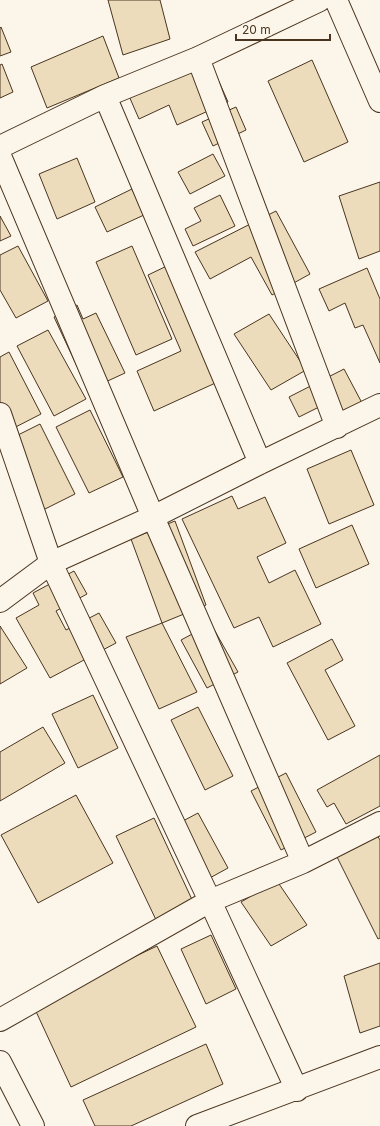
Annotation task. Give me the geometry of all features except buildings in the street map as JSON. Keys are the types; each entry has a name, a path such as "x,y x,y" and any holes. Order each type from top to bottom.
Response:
{"street":[{"path":"0,147 105,96 198,58 320,0"},
{"path":"336,0 380,101"},
{"path":"198,58 337,427"},
{"path":"105,96 260,463"},
{"path":"0,156 153,517 303,862"},
{"path":"0,601 51,563 153,517 380,405"},
{"path":"0,414 51,563 297,1090"},
{"path":"0,1020 210,901 303,862 380,823"},
{"path":"197,1126 297,1090 380,1057"},
{"path":"0,1062 34,1126"}]}
